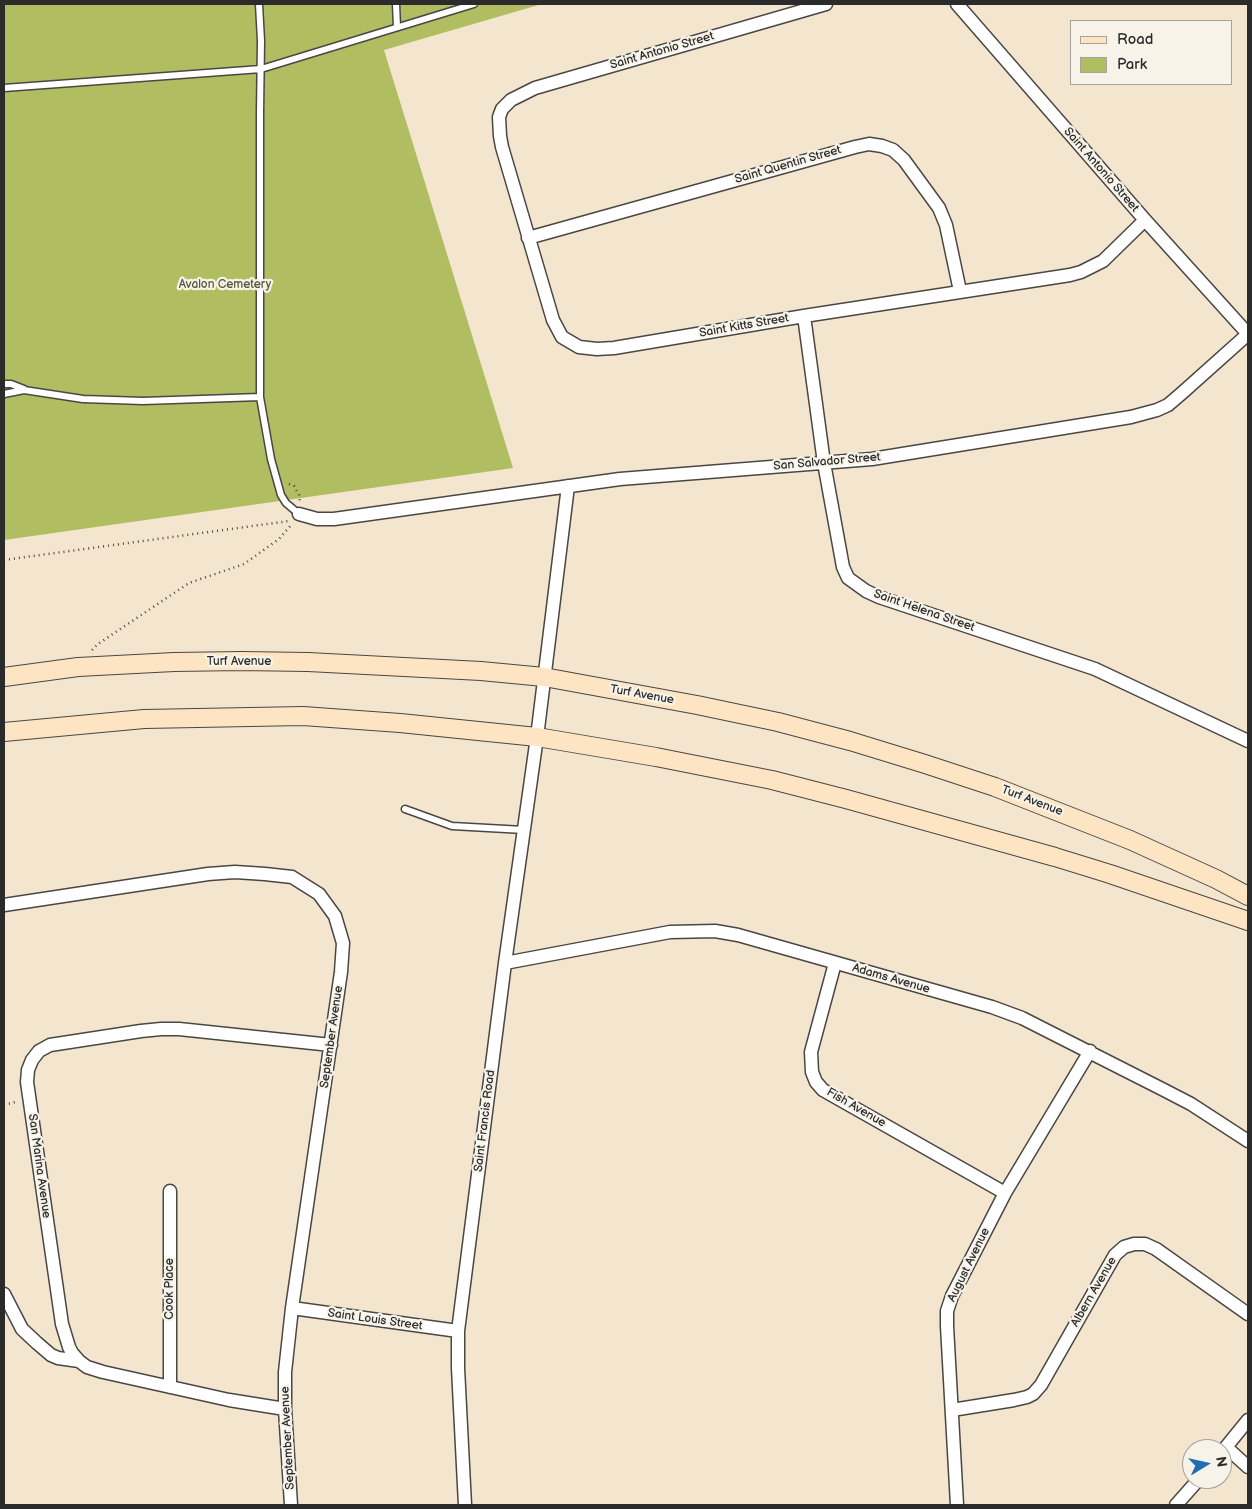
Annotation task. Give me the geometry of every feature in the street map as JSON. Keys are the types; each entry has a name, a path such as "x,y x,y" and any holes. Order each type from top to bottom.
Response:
{"main road":[{"name":"Turf Avenue","path":"4,677 78,667 174,662 308,662 481,671 544,677 778,722 850,741 925,764 995,787 1114,834 1216,879 1248,896"},
{"path":"4,732 144,719 303,716 400,723 538,738 656,756 772,780 846,798 1064,860 1248,921"}],"street":[{"name":"Saint Antonio Street","path":"502,109 511,100 535,88 826,4"},
{"name":"Saint Antonio Street","path":"957,4 1145,220 1248,334"},
{"name":"Saint Kitts Street","path":"502,109 499,117 500,136 528,238 557,330 562,337 579,347 614,348 1081,272 1103,260 1145,220"},
{"name":"Saint Quentin Street","path":"528,238 855,146 869,144 893,150 904,160 939,208 946,225 960,291"},
{"name":"Saint Helena Street","path":"804,316 824,463 843,567 848,578 879,597 1095,669 1248,740"},
{"name":"San Salvador Street","path":"299,514 317,519 334,519 568,486 670,474 872,459 1145,415 1163,408 1248,334"},
{"path":"544,677 568,486"},
{"name":"Saint Francis Road","path":"465,1505 458,1331 505,963 538,738 544,677"},
{"name":"September Avenue","path":"4,905 208,874 235,872 292,877 319,894 336,916 343,943 341,972 284,1372 291,1505"},
{"name":"Adams Avenue","path":"505,963 670,932 695,930 738,935 1022,1018 1191,1104 1248,1141"},
{"name":"Fish Avenue","path":"835,964 811,1052 810,1063 816,1082 823,1090 1005,1193"},
{"name":"San Marina Avenue","path":"78,1361 69,1347 62,1324 27,1082 28,1070 32,1060 40,1051 50,1046 161,1029 331,1045"},
{"name":"August Avenue","path":"957,1505 947,1311 952,1296 1005,1193 1090,1051"},
{"name":"Cook Place","path":"170,1191 170,1387"},
{"name":"Albern Avenue","path":"952,1410 1014,1400 1033,1394 1041,1385 1115,1254 1124,1247 1134,1244 1145,1244 1156,1249 1248,1314"},
{"path":"4,1294 22,1329 51,1355 58,1358 78,1361 87,1367 102,1372 229,1400 285,1409"},
{"name":"Saint Louis Street","path":"292,1308 458,1331"},
{"path":"1232,1440 1248,1420"},
{"path":"1232,1456 1248,1467"},
{"path":"1176,1505 1190,1489"}],"lane":[{"path":"259,4 262,41 260,397 270,459 281,495 286,503 299,514"},
{"path":"396,4 397,27"},
{"path":"4,88 261,68 474,4"},
{"path":"4,384 11,384 24,390 83,399 144,401 260,397"},
{"path":"4,394 24,390"},
{"path":"405,809 452,826 524,830"}],"path":[{"path":"4,560 294,520 279,539 244,564 189,583 168,596 98,644 78,667"}],"green space":[{"name":"Avalon Cemetery","path":"4,4 542,4 384,50 513,468 4,540"}]}
